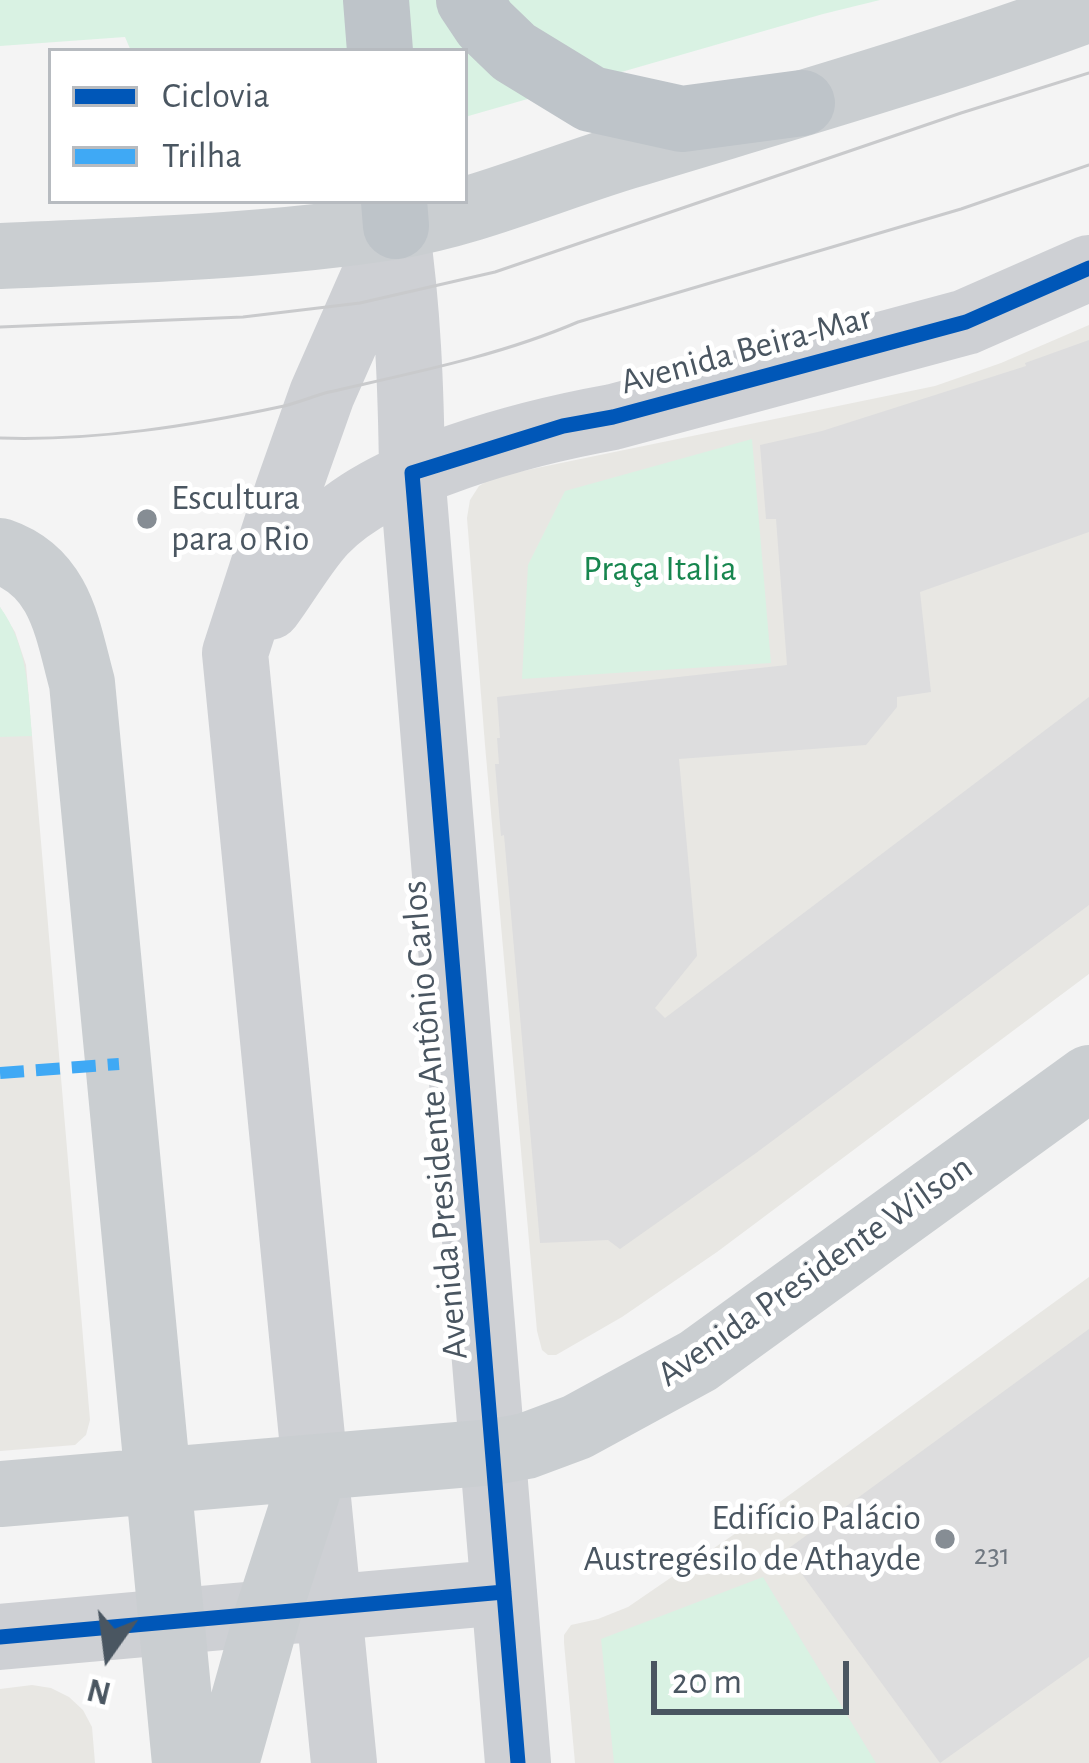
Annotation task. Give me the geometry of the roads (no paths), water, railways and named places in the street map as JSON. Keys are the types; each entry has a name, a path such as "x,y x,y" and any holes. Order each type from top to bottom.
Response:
{"highway":[{"path":"376,0 380,48"},
{"path":"469,0 485,24 514,52 591,99 682,119 802,103"}],"main road":[{"path":"0,256 265,243 395,213 494,202 565,175 1089,9"},
{"path":"226,1763 299,1611 315,1468 236,653 287,490 395,213"},
{"name":"Avenida Presidente Antônio Carlos","path":"395,213 405,292 412,472 518,1763"},
{"name":"Avenida Beira-Mar","path":"236,653 324,531 412,472 563,426 614,417 966,322 1089,268"},
{"path":"0,551 33,567 61,605 82,683 185,1763"},
{"name":"Avenida Presidente Wilson","path":"0,1494 493,1452 526,1446 577,1427 698,1361 1089,1078"},
{"path":"0,1637 505,1592"},
{"path":"299,1611 344,1763"}],"tram line":[{"path":"0,327 243,317 360,303 495,272 1089,73"},
{"path":"0,438 143,431 284,406 486,354 578,322 961,209 1089,165"}],"place":[{"name":"Escultura para o Rio","path":"147,519"},
{"name":"Edifício Palácio Austregésilo de Athayde","path":"945,1539"}],"park label":[{"name":"Praça Italia","path":"660,569"}]}
